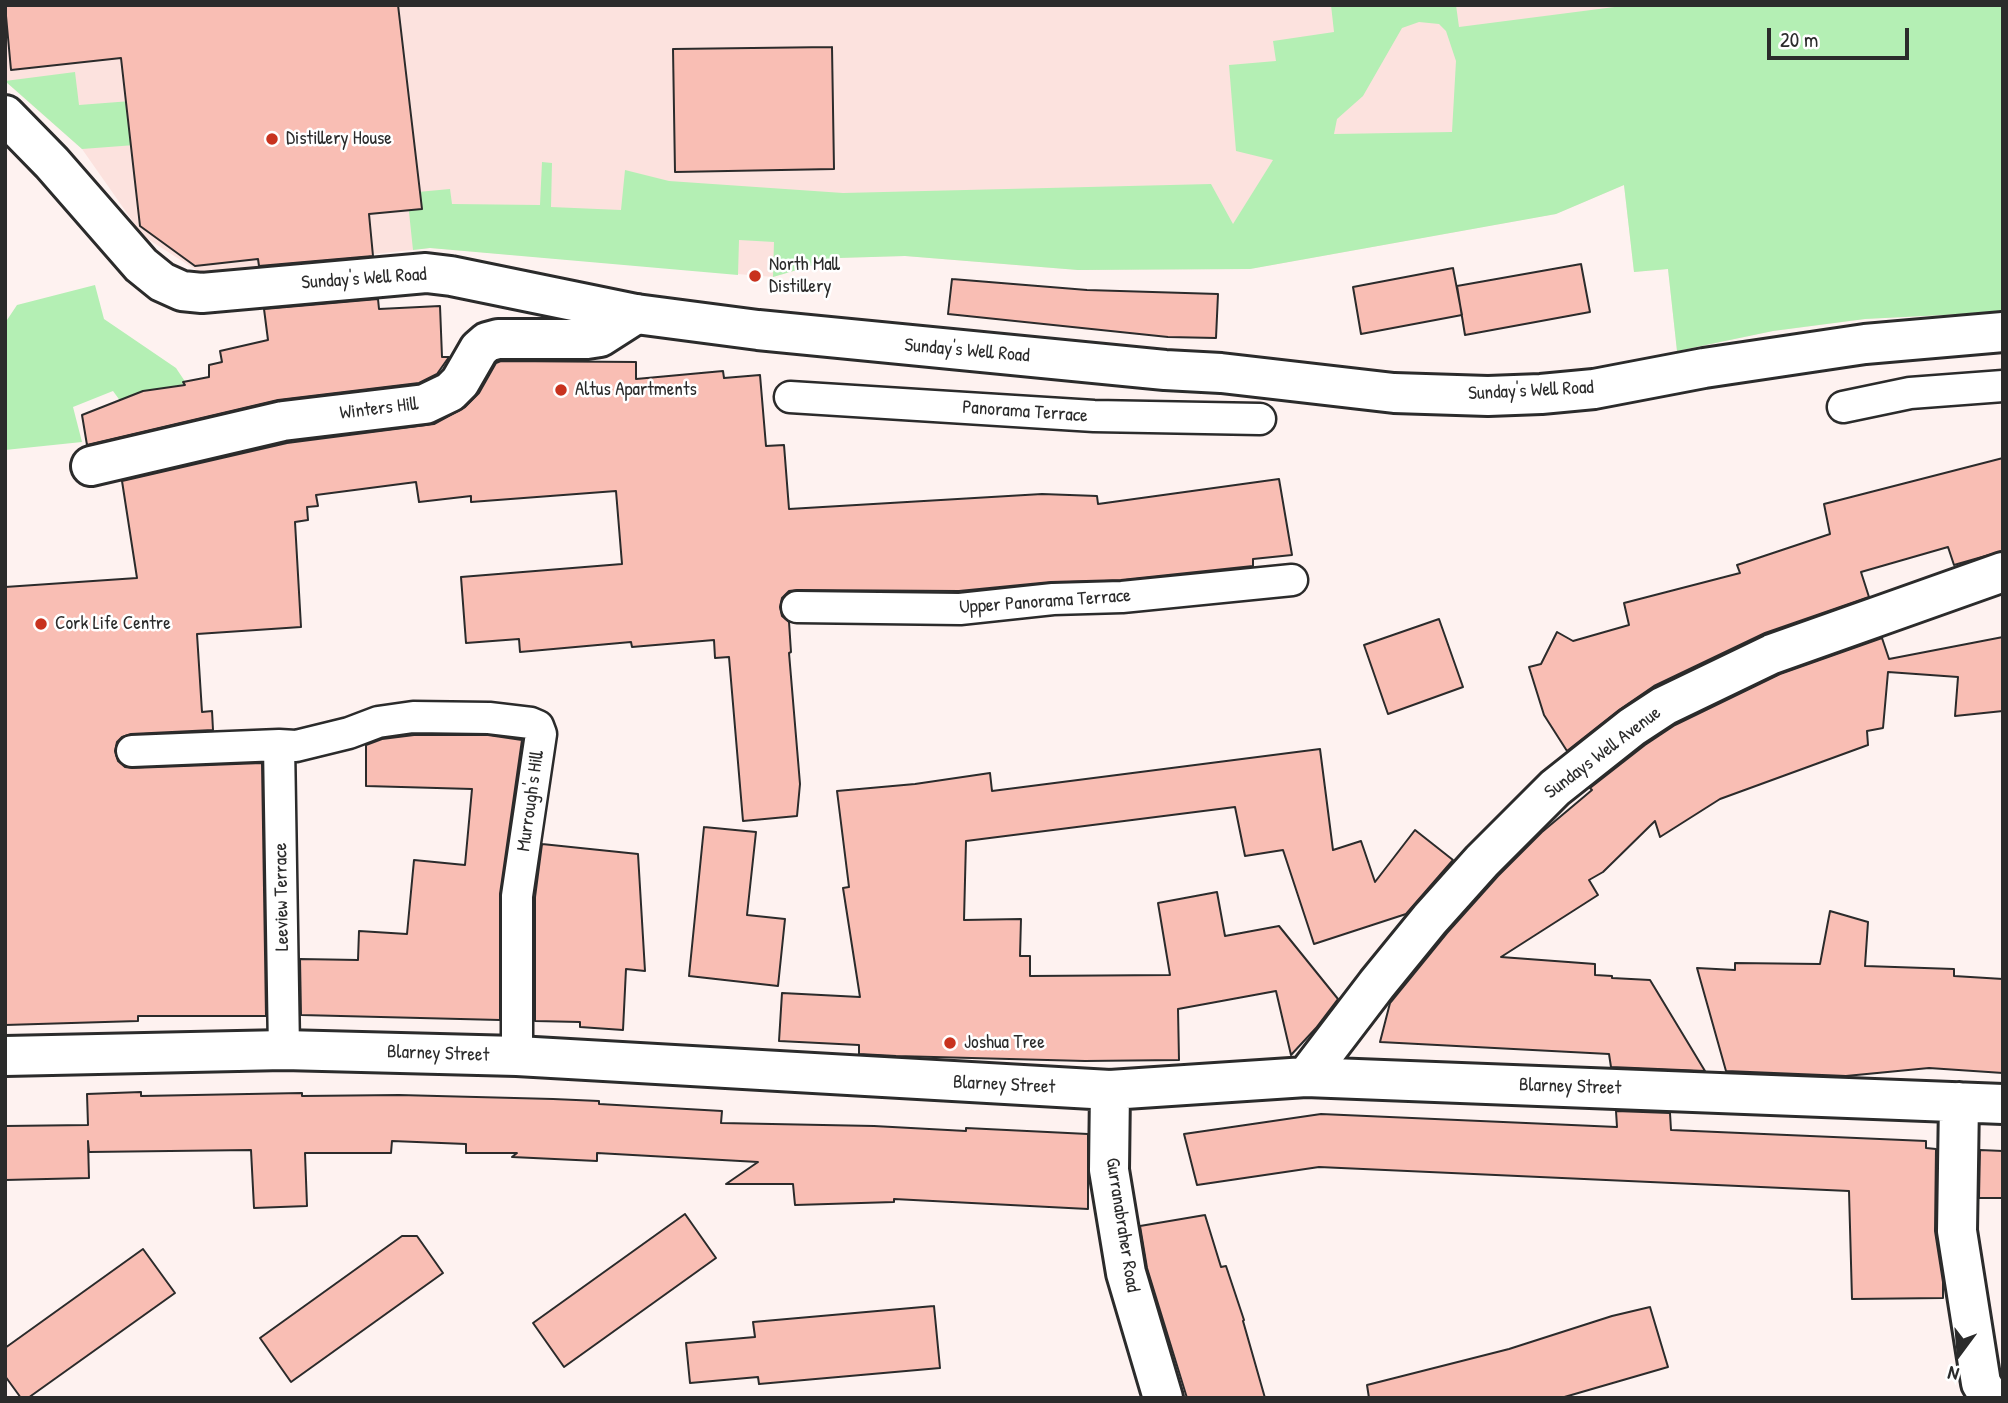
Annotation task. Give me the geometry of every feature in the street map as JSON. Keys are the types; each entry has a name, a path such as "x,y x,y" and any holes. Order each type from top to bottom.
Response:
{"street":[{"name":"Sunday's Well Road","path":"5,115 52,163 141,265 162,282 182,291 202,293 426,273 636,314 867,341 1221,373 1394,393 1488,396 1594,389 1865,344 2003,332"},
{"name":"Winters Hill","path":"91,466 283,421 425,404 450,392 460,382 479,349 487,342 498,339 600,337 636,314"},
{"path":"1843,407 1910,393 2003,386"},
{"name":"Panorama Terrace","path":"790,397 1094,416 1260,419"},
{"name":"Sundays Well Avenue","path":"1306,1077 1377,984 1482,861 1555,788 1632,727 1664,706 1772,654 2003,572"},
{"name":"Upper Panorama Terrace","path":"797,607 960,609 1053,599 1122,597 1292,580"},
{"name":"Murrough's Hill","path":"279,745 296,746 349,733 378,722 413,717 489,718 538,726 541,734 517,896 517,1056"},
{"path":"132,751 279,745"},
{"name":"Leeview Terrace","path":"279,745 284,1050"},
{"name":"Blarney Street","path":"5,1056 284,1050 517,1056 1110,1090 1306,1077 2003,1104"},
{"name":"Gurranabraher Road","path":"1110,1090 1110,1170 1126,1273 1163,1398"},
{"path":"1959,1102 1956,1231 1981,1383 1990,1398"}],"shaded area":[{"path":"5,5 2003,5 2003,312 1865,319 1773,331 1677,351 1668,269 1634,272 1624,185 1556,214 1250,269 1078,270 905,256 838,258 773,277 430,248 201,273 143,236 82,149 5,81"}],"green space":[{"path":"1331,5 1456,5 1459,27 1630,5 2003,5 2003,312 1865,319 1773,331 1677,351 1668,269 1634,272 1624,185 1556,214 1250,269 1078,270 905,256 838,258 773,277 774,242 739,240 738,275 430,248 413,250 407,193 450,189 452,204 540,205 542,162 552,163 551,207 621,210 625,170 669,181 843,193 1211,184 1233,224 1273,160 1236,151 1229,65 1276,61 1273,41 1334,32","holes":["1419,22 1439,24 1446,31 1456,61 1452,132 1334,134 1337,119 1363,96 1402,28"]},
{"path":"75,72 79,105 131,101 135,145 82,149 5,81"},
{"path":"95,285 104,319 176,368 186,383 121,402 113,391 73,407 82,442 5,450 5,323 17,305"}],"building":[{"name":"Distillery House","path":"5,5 398,5 422,209 369,214 373,256 259,266 258,259 195,266 140,226 121,58 11,70"},
{"path":"832,47 834,169 675,172 673,49"},
{"path":"1581,264 1590,312 1465,335 1457,286"},
{"path":"1453,268 1462,315 1361,334 1353,287"},
{"path":"952,279 1087,290 1218,294 1216,338 1168,337 948,314"},
{"path":"378,299 379,309 440,306 442,357 449,357 437,374 419,383 278,400 87,445 82,415 143,391 185,385 183,382 209,377 209,365 222,362 220,351 268,340 264,309"},
{"path":"636,362 636,379 723,371 724,378 760,375 766,446 784,445 789,509 1042,494 1097,496 1098,504 1279,479 1292,555 1253,559 1253,566 1121,580 1051,582 959,591 789,591 782,598 780,607 782,616 789,622 789,653 800,784 797,816 743,821 729,657 715,658 714,640 632,647 631,642 520,652 519,639 466,643 461,577 622,564 616,491 471,502 471,496 419,502 416,482 316,495 318,506 307,507 308,520 295,522 301,627 197,634 202,712 212,711 213,730 131,734 117,742 115,751 118,761 125,767 132,768 262,763 266,1016 138,1016 138,1021 5,1025 5,587 137,578 122,481 287,443 434,424 465,407 479,393 496,363"},
{"path":"2003,458 2003,551 1954,565 1948,547 1861,572 1869,597 1765,633 1654,686 1567,751 1544,715 1529,667 1541,664 1557,632 1573,641 1629,625 1624,603 1740,573 1737,565 1830,534 1824,504"},
{"path":"1439,619 1463,687 1388,714 1364,645"},
{"path":"2003,637 2003,711 1955,716 1958,677 1888,672 1883,728 1867,731 1868,745 1720,799 1660,837 1655,821 1603,872 1589,880 1598,895 1501,957 1595,964 1595,975 1650,980 1705,1071 1611,1067 1609,1054 1380,1042 1390,1003 1498,876 1542,832 1592,790 1590,788 1675,725 1780,674 1882,638 1889,659"},
{"path":"414,735 488,735 522,740 500,894 500,1020 301,1015 300,959 358,960 359,931 407,934 414,860 465,865 472,789 366,786 366,745 382,739"},
{"path":"1320,749 1333,850 1361,841 1375,882 1415,830 1453,860 1406,914 1314,944 1283,850 1245,856 1235,807 966,841 964,920 1021,919 1020,956 1030,956 1030,976 1170,975 1158,903 1217,892 1225,936 1279,926 1338,999 1291,1055 1276,991 1178,1009 1179,1060 1085,1061 896,1056 859,1054 859,1045 779,1041 782,993 860,997 843,888 849,887 837,791 915,784 990,773 992,791"},
{"path":"704,827 756,832 747,915 785,919 778,986 689,976"},
{"path":"542,844 638,854 645,971 626,969 623,1030 580,1027 580,1022 535,1021 535,897"},
{"path":"1830,911 1868,922 1865,966 1954,969 1954,976 2003,979 2003,1073 1929,1068 1846,1076 1726,1071 1697,968 1735,970 1735,963 1820,964"},
{"path":"141,1092 141,1096 302,1093 302,1096 399,1095 599,1101 599,1104 722,1111 721,1123 966,1131 966,1128 1088,1134 1088,1209 894,1199 894,1202 795,1205 793,1184 726,1184 758,1162 597,1153 597,1161 512,1157 517,1153 466,1153 466,1144 392,1141 391,1153 305,1153 307,1206 254,1208 251,1150 89,1152 88,1141 89,1178 5,1180 5,1126 88,1125 87,1094"},
{"path":"1616,1111 1670,1113 1671,1130 1926,1141 1926,1148 1936,1149 1935,1231 1943,1298 1852,1299 1849,1191 1319,1167 1197,1185 1184,1134 1321,1114 1617,1127"},
{"path":"1980,1150 2003,1151 2003,1198 1979,1198"},
{"path":"685,1214 716,1258 564,1367 533,1323"},
{"path":"1205,1215 1221,1267 1226,1266 1244,1320 1265,1398 1187,1398 1147,1268 1140,1226"},
{"path":"402,1236 417,1236 443,1273 291,1382 260,1338"},
{"path":"143,1249 175,1293 28,1398 21,1398 5,1376 5,1348"},
{"path":"934,1306 940,1368 759,1384 758,1377 690,1383 686,1343 755,1337 753,1322"},
{"path":"1650,1307 1668,1367 1561,1398 1369,1398 1367,1385 1509,1349 1612,1316"}],"place":[{"name":"Distillery House","path":"272,139"},
{"name":"North Mall Distillery","path":"755,276"},
{"name":"Altus Apartments","path":"561,390"},
{"name":"Cork Life Centre","path":"41,624"},
{"name":"Joshua Tree","path":"950,1043"}]}
